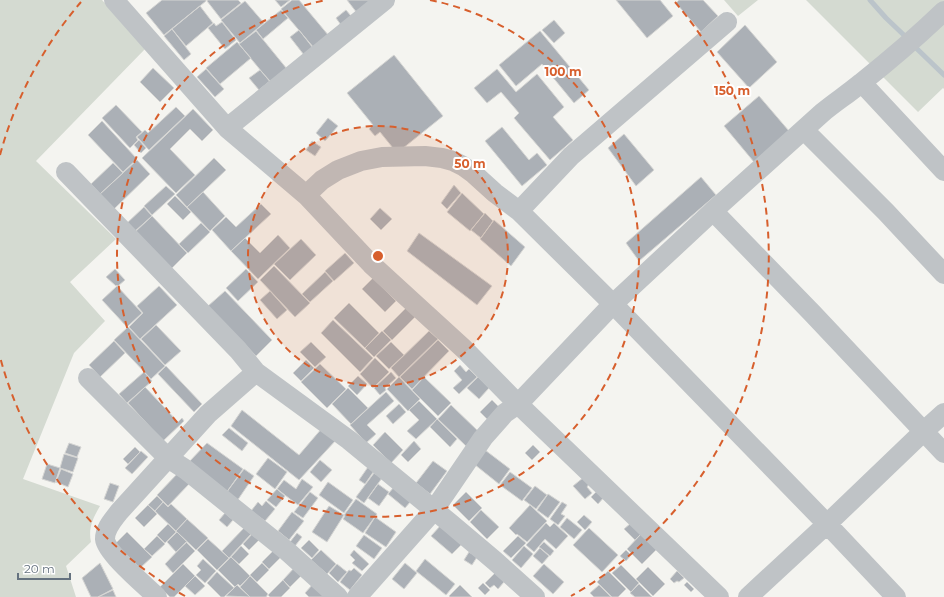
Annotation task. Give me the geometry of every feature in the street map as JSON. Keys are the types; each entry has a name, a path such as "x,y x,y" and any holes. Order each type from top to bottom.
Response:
{"street":[{"path":"114,0 226,128 306,195 371,264 464,350 518,404 719,597"},
{"path":"226,128 384,0"},
{"path":"358,597 434,510 483,438 505,413 518,404 613,304 713,211 835,102 862,83 896,55 944,11"},
{"path":"519,210 571,156 727,22"},
{"path":"862,83 944,171"},
{"path":"804,130 886,212 944,274"},
{"path":"306,195 322,180 338,170 361,161 382,157 425,156 453,161 463,166 495,193 519,210 613,304 896,597"},
{"path":"66,172 232,344 256,372 348,440 495,561 535,597"},
{"path":"713,211 813,314 944,453"},
{"path":"157,597 117,559 105,541 106,532 110,523 119,512 208,414 256,372"},
{"path":"88,378 168,458 185,469 287,551 338,597"},
{"path":"748,597 944,413"}],"shaded area":[{"path":"0,0 102,0 146,48 36,161 116,239 70,282 105,321 74,353 23,479 100,506 92,523 90,532 91,542 66,566 76,597 0,597"},
{"path":"724,0 758,0 738,16"},
{"path":"806,0 944,0 944,89 943,88 918,112"}],"building":[{"path":"162,0 206,1 164,35 146,13"},
{"path":"238,0 241,3 221,19 207,1"},
{"path":"275,0 290,0 281,7"},
{"path":"292,0 299,0 329,36 314,48 281,9"},
{"path":"347,0 373,0 357,13"},
{"path":"616,0 660,0 673,16 647,38"},
{"path":"679,0 703,0 718,16 701,32 676,3"},
{"path":"245,1 264,23 240,43 221,20"},
{"path":"200,6 213,23 186,46 172,29"},
{"path":"281,10 288,18 263,39 256,30"},
{"path":"346,10 351,16 341,25 336,18"},
{"path":"554,20 565,33 554,43 542,30"},
{"path":"222,22 236,40 225,49 208,28 214,23 216,26"},
{"path":"745,25 777,62 749,88 717,52"},
{"path":"172,29 191,54 184,60 164,36"},
{"path":"299,30 313,48 304,55 290,37"},
{"path":"256,31 287,69 271,83 239,44"},
{"path":"540,31 589,90 574,103 542,64 516,86 499,65"},
{"path":"237,42 251,58 220,84 206,68"},
{"path":"394,55 443,116 397,153 380,132 375,136 369,129 373,125 347,93"},
{"path":"153,68 174,88 160,102 140,82"},
{"path":"206,69 224,89 215,97 197,77"},
{"path":"497,69 516,92 537,74 564,107 553,117 573,140 550,160 514,118 519,113 501,92 487,103 474,88"},
{"path":"260,70 270,81 259,90 249,78"},
{"path":"759,96 789,131 754,162 724,126"},
{"path":"116,105 142,132 136,137 138,140 130,148 102,118"},
{"path":"176,107 185,116 149,150 137,137 145,130 148,133"},
{"path":"193,109 213,130 202,141 190,129 170,149 195,175 176,193 142,158"},
{"path":"328,118 338,126 325,141 316,133"},
{"path":"102,121 137,159 123,172 88,135"},
{"path":"502,127 529,160 537,153 547,165 522,186 485,141"},
{"path":"624,134 654,170 636,186 608,148"},
{"path":"139,140 146,148 141,153 134,145"},
{"path":"312,141 321,147 315,156 306,150"},
{"path":"214,158 226,170 187,207 176,195"},
{"path":"137,160 150,174 114,209 100,194"},
{"path":"113,163 123,173 100,194 91,184"},
{"path":"701,177 716,195 639,261 626,243"},
{"path":"454,185 461,193 447,209 441,203"},
{"path":"166,186 175,194 152,215 144,206"},
{"path":"203,192 225,216 210,231 187,207"},
{"path":"462,193 484,214 470,231 447,212"},
{"path":"175,196 191,212 183,220 167,204"},
{"path":"261,204 271,214 231,251 212,230 226,217 236,227"},
{"path":"144,207 152,216 134,232 126,224"},
{"path":"380,208 392,219 381,230 370,219"},
{"path":"485,213 493,221 481,238 471,230"},
{"path":"152,216 187,253 171,269 135,232"},
{"path":"494,220 525,247 511,266 480,239"},
{"path":"201,223 210,232 188,253 179,244"},
{"path":"419,233 492,286 477,305 407,251"},
{"path":"278,235 290,248 258,279 231,251 245,238 260,253"},
{"path":"301,239 316,255 290,280 274,264"},
{"path":"345,253 354,263 334,281 325,271"},
{"path":"274,266 310,303 295,317 260,280"},
{"path":"115,269 125,280 118,286 106,277"},
{"path":"246,269 258,282 238,301 226,288"},
{"path":"325,272 333,281 310,302 302,294"},
{"path":"373,278 396,301 385,312 362,289"},
{"path":"117,286 142,313 127,327 102,300"},
{"path":"159,286 177,305 140,339 129,327 143,313 137,306"},
{"path":"225,291 272,340 256,356 208,306"},
{"path":"270,291 287,310 277,319 260,300"},
{"path":"349,303 379,333 365,348 334,318"},
{"path":"406,308 415,317 392,340 383,331"},
{"path":"333,320 373,358 360,372 321,333"},
{"path":"156,325 181,351 165,365 141,339"},
{"path":"128,327 165,366 151,379 114,340"},
{"path":"382,331 391,340 374,357 365,348"},
{"path":"429,331 438,339 399,377 391,368"},
{"path":"438,340 449,351 412,389 400,377"},
{"path":"114,341 125,353 100,377 89,365"},
{"path":"311,342 326,357 315,367 300,352"},
{"path":"391,342 404,355 389,369 376,356"},
{"path":"375,358 389,372 373,388 360,374"},
{"path":"306,360 314,368 301,381 293,373"},
{"path":"320,364 346,389 327,408 301,382"},
{"path":"460,365 466,372 469,369 477,377 459,394 453,388 462,380 454,371"},
{"path":"166,366 202,404 194,412 158,374"},
{"path":"144,372 152,381 127,403 119,394"},
{"path":"391,372 396,378 380,395 374,388"},
{"path":"358,376 367,384 357,395 348,386"},
{"path":"399,377 420,399 408,411 387,389"},
{"path":"424,377 451,403 438,416 412,390"},
{"path":"478,377 489,388 479,399 467,388"},
{"path":"145,387 178,422 182,418 184,421 163,441 128,403"},
{"path":"348,388 368,408 351,424 332,404"},
{"path":"386,392 394,401 367,425 376,434 366,443 350,425"},
{"path":"492,400 500,408 488,420 480,412"},
{"path":"419,401 437,419 416,439 407,431 419,420 409,410"},
{"path":"399,404 406,412 393,424 386,416"},
{"path":"451,405 479,432 466,446 438,419"},
{"path":"242,410 299,455 323,427 337,439 299,480 231,426"},
{"path":"437,419 457,439 450,447 430,427"},
{"path":"229,428 248,443 242,451 222,435"},
{"path":"385,432 403,450 391,463 373,445"},
{"path":"414,441 421,449 408,462 401,455"},
{"path":"69,443 81,447 77,457 65,453"},
{"path":"207,443 243,469 226,493 188,463"},
{"path":"533,445 540,452 532,460 525,453"},
{"path":"135,447 140,452 128,464 123,459"},
{"path":"485,450 510,469 499,484 474,464"},
{"path":"141,451 148,457 132,474 125,468"},
{"path":"64,454 78,458 73,472 60,468"},
{"path":"268,458 287,472 275,489 256,474"},
{"path":"320,460 332,470 321,482 310,472"},
{"path":"433,461 447,471 430,494 416,483"},
{"path":"47,464 60,468 55,483 42,479"},
{"path":"368,467 374,471 365,484 359,480"},
{"path":"61,469 73,474 68,487 56,482"},
{"path":"244,469 254,476 237,501 226,493"},
{"path":"179,472 190,483 168,506 157,495"},
{"path":"510,472 532,488 522,501 500,485"},
{"path":"374,473 382,478 364,503 356,497"},
{"path":"584,477 589,484 587,487 592,493 585,499 573,486"},
{"path":"302,479 313,487 298,505 277,489 284,480 296,489"},
{"path":"328,482 353,500 344,513 319,495"},
{"path":"110,483 119,486 113,502 104,499"},
{"path":"378,484 389,492 379,506 368,498"},
{"path":"535,486 547,495 536,509 524,500"},
{"path":"394,487 411,501 405,508 388,494"},
{"path":"277,489 285,496 276,507 267,500"},
{"path":"598,490 605,496 598,504 591,497"},
{"path":"310,492 318,498 303,518 294,512"},
{"path":"466,492 482,508 469,521 453,505"},
{"path":"548,494 560,502 548,518 537,510"},
{"path":"157,496 163,502 155,511 148,505"},
{"path":"356,499 377,514 363,533 343,519 345,516 344,515"},
{"path":"266,501 275,509 265,521 251,511 258,502 262,506"},
{"path":"163,502 168,507 171,504 187,519 176,531 155,511"},
{"path":"562,502 567,505 561,514 565,516 558,525 550,519"},
{"path":"148,505 157,514 144,527 135,518"},
{"path":"530,505 547,521 527,542 517,534 516,535 509,528"},
{"path":"329,506 344,515 327,542 312,532"},
{"path":"481,510 499,527 487,539 470,522"},
{"path":"292,512 304,521 289,540 278,531"},
{"path":"225,513 233,520 227,527 219,520"},
{"path":"584,515 592,522 585,530 577,522"},
{"path":"375,517 396,532 386,547 365,533"},
{"path":"567,518 582,530 574,539 560,527"},
{"path":"187,519 208,538 196,550 176,531"},
{"path":"546,523 550,527 554,523 568,536 556,549 545,539 534,552 526,545"},
{"path":"631,523 642,533 635,540 624,529"},
{"path":"168,524 176,532 165,543 157,535"},
{"path":"441,525 462,544 452,554 431,536"},
{"path":"244,528 251,534 229,558 222,551"},
{"path":"589,528 618,555 602,572 573,545"},
{"path":"127,532 152,557 140,568 115,544"},
{"path":"177,532 187,542 176,552 167,542"},
{"path":"253,533 260,539 249,550 243,544"},
{"path":"297,533 302,537 295,546 290,542"},
{"path":"641,534 657,549 642,564 627,549"},
{"path":"364,535 382,548 374,559 356,546"},
{"path":"157,536 165,544 152,556 144,549"},
{"path":"518,536 526,543 511,558 503,551"},
{"path":"208,539 229,558 217,570 197,550"},
{"path":"309,540 319,550 312,558 301,548"},
{"path":"186,542 195,551 173,573 165,564"},
{"path":"544,542 554,551 550,556 539,547"},
{"path":"241,546 249,554 239,564 231,557"},
{"path":"524,546 533,554 521,568 512,560"},
{"path":"540,548 549,556 542,564 533,556"},
{"path":"274,550 281,557 269,569 262,562"},
{"path":"321,550 336,564 327,574 311,560"},
{"path":"354,550 369,564 362,571 352,563 355,560 350,555"},
{"path":"626,550 631,555 626,561 620,556"},
{"path":"469,552 477,557 472,565 464,560"},
{"path":"231,557 250,576 240,586 238,584 235,587 218,570"},
{"path":"203,559 216,571 205,583 196,575 201,570 197,566"},
{"path":"425,559 455,584 446,595 416,571"},
{"path":"100,563 113,589 98,597 91,597 82,578"},
{"path":"262,563 269,570 257,582 250,575"},
{"path":"405,563 417,573 404,589 392,579"},
{"path":"183,564 195,576 174,597 170,597 160,587"},
{"path":"337,564 347,572 338,582 329,573"},
{"path":"544,564 564,582 553,594 533,576"},
{"path":"621,565 639,583 631,592 612,573"},
{"path":"295,567 302,575 290,587 283,580"},
{"path":"648,567 665,584 653,596 636,579"},
{"path":"354,568 362,575 350,590 340,582 349,570 351,571"},
{"path":"608,571 626,589 618,597 612,597 597,582"},
{"path":"677,571 684,578 679,582 677,581 674,583 670,579"},
{"path":"217,572 234,588 224,597 221,597 207,583"},
{"path":"495,573 504,582 498,589 494,585 490,588 485,583"},
{"path":"195,576 205,586 195,595 185,586"},
{"path":"250,576 268,594 266,597 250,597 240,587"},
{"path":"283,580 290,588 281,597 270,597 268,595"},
{"path":"687,582 694,589 691,592 684,585"},
{"path":"483,583 490,590 485,595 478,588"},
{"path":"313,584 327,597 309,597 305,593"},
{"path":"639,584 652,597 635,597 630,593"},
{"path":"237,585 250,597 226,596"},
{"path":"460,585 472,597 449,596"},
{"path":"599,585 611,597 594,597 590,593"},
{"path":"113,590 116,597 98,597"}],"waterway":[{"path":"870,0 908,39"},
{"path":"913,45 944,75"}]}
